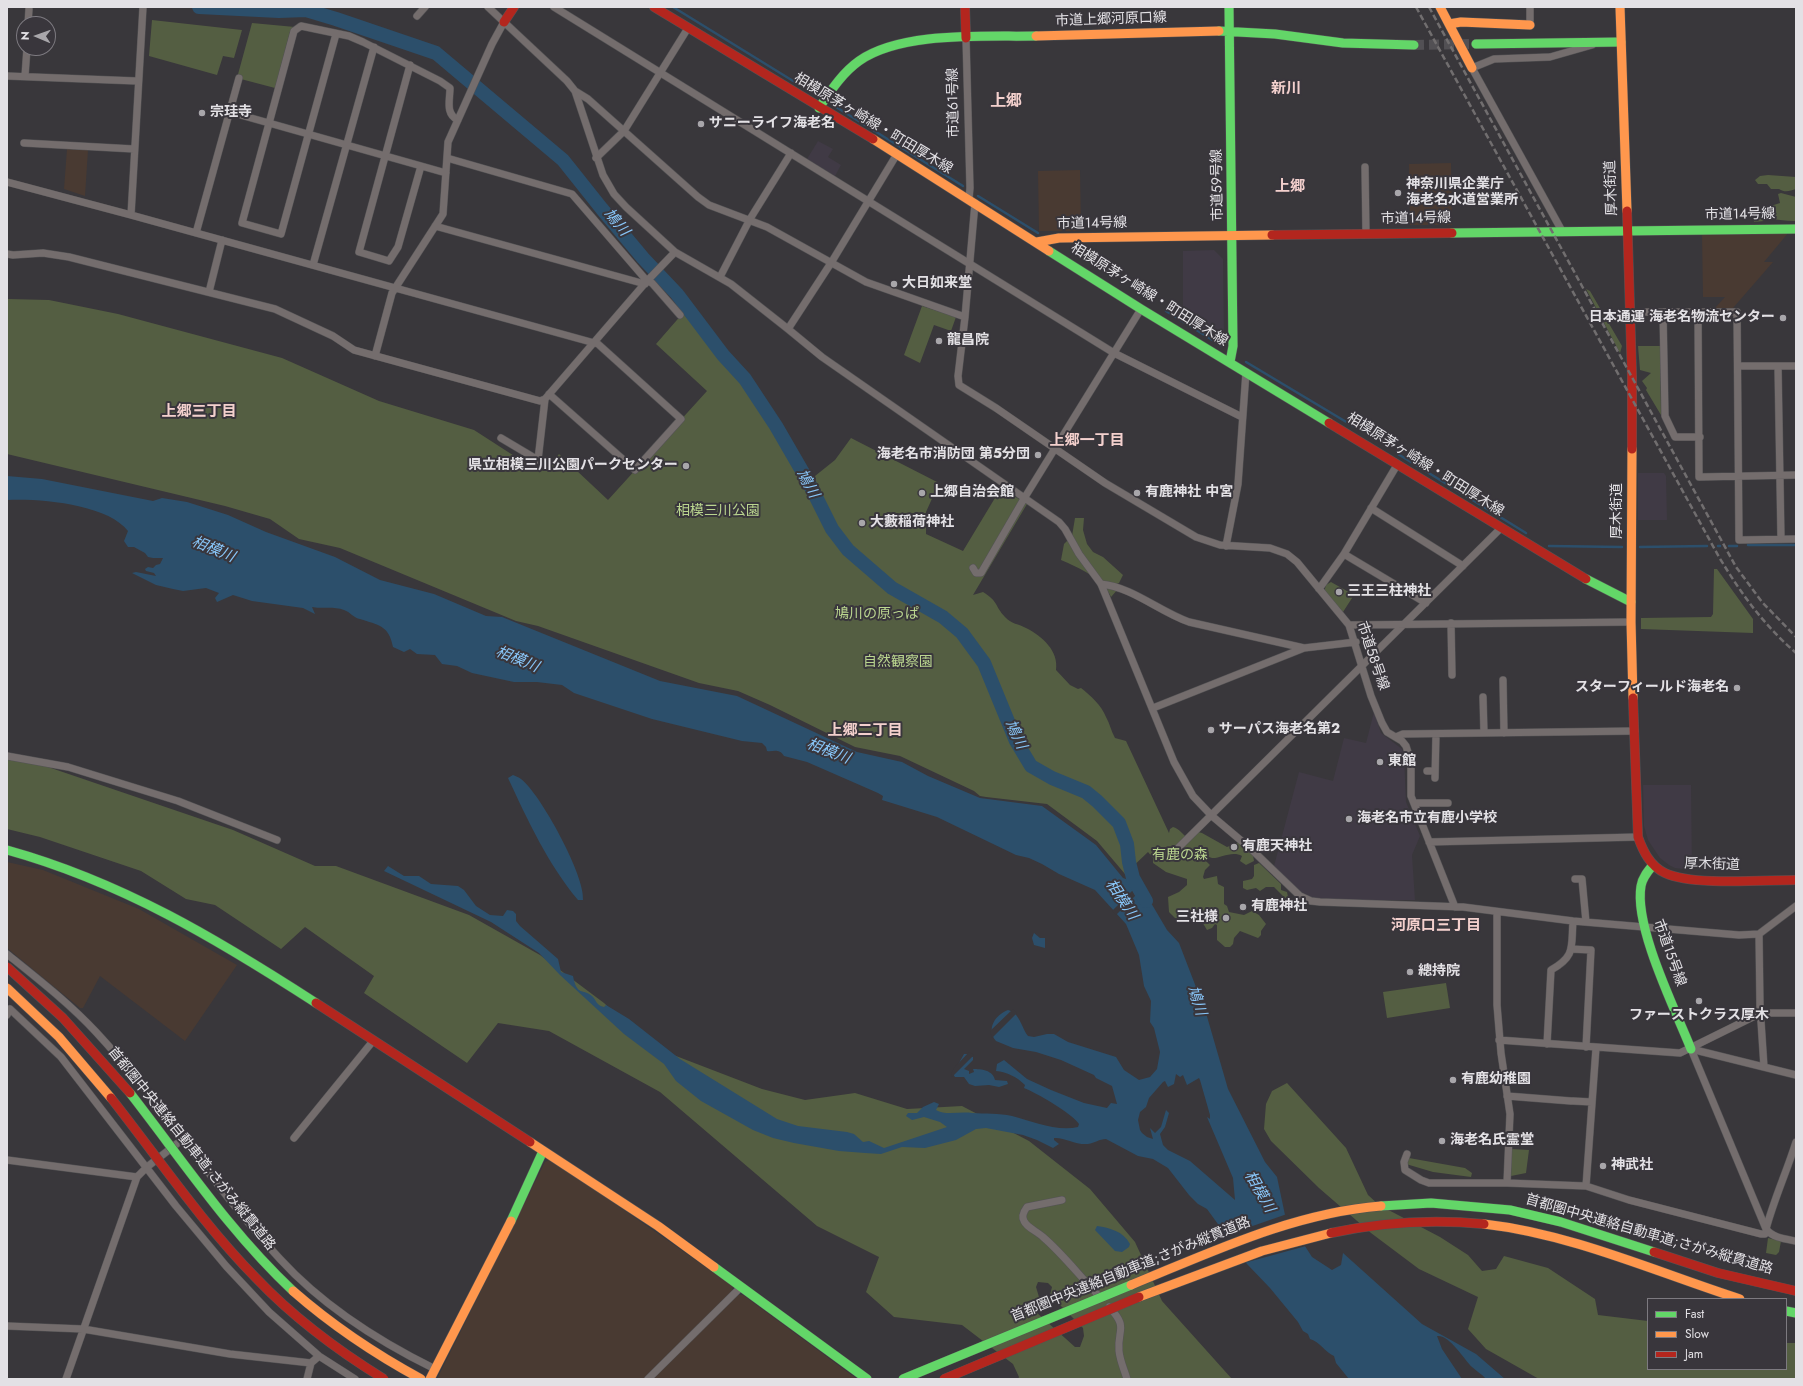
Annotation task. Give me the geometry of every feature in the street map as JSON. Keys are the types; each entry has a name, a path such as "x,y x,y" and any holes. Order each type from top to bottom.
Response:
{"main road":[{"path":"504,22 514,7"},
{"name":"相模原茅ヶ崎線・町田厚木線","path":"654,7 818,108 898,154 1141,309 1397,465 1501,528 1631,602"},
{"name":"市道61号線","path":"965,7 966,38"},
{"name":"市道59号線","path":"1229,7 1233,236 1233,346 1230,362"},
{"path":"1440,7 1472,68"},
{"name":"厚木街道","path":"1620,7 1630,312 1631,622 1638,837 1645,854 1653,865 1666,874 1683,879 1796,880"},
{"path":"1449,24 1461,22 1530,25"},
{"name":"市道上郷河原口線","path":"818,108 850,67 876,51 894,45 919,41 966,38 1229,31 1275,34 1343,43 1414,45"},
{"path":"1476,44 1621,42"},
{"name":"市道14号線","path":"1037,242 1059,238 1796,229"},
{"path":"7,850 50,862 135,896 205,933 245,957 658,1226 867,1379"},
{"name":"市道15号線","path":"1653,865 1643,878 1640,887 1644,927 1691,1049"},
{"name":"首都圏中央連絡自動車道;さがみ縦貫道路","path":"7,967 54,1009 90,1047 141,1108 228,1221 277,1275 334,1326 378,1356 421,1379"},
{"name":"首都圏中央連絡自動車道;さがみ縦貫道路","path":"7,988 48,1026 102,1086 191,1204 256,1279 305,1326 337,1349 384,1379"},
{"path":"431,1379 494,1256 543,1151"},
{"name":"首都圏中央連絡自動車道;さがみ縦貫道路","path":"903,1379 1254,1234 1318,1216 1373,1207 1432,1203 1510,1210 1561,1222 1718,1273 1796,1291"},
{"name":"首都圏中央連絡自動車道;さがみ縦貫道路","path":"944,1379 1234,1259 1308,1237 1338,1230 1388,1224 1419,1222 1476,1224 1536,1234 1592,1248 1737,1298"}],"street":[{"path":"417,16 424,7"},
{"path":"488,7 567,81 575,92 588,126 596,158 603,175 614,194 675,252 720,277 788,329 833,366 1025,497 1052,517 1065,529 1079,554 1101,584 1183,780 1196,801 1306,899 1320,902 1455,907 1573,921 1714,934 1759,934 1796,906"},
{"path":"554,7 1114,353 1242,417"},
{"path":"1530,7 1530,25"},
{"path":"29,9 29,16"},
{"path":"131,214 142,10"},
{"path":"375,356 392,293 443,214 448,142 480,69 504,22"},
{"path":"336,34 281,234 242,223 294,31 301,26 349,36 410,65 450,88 449,110 451,116 458,120"},
{"path":"596,158 624,131 688,28"},
{"name":"市道61号線","path":"966,38 970,188 972,201 965,317 958,376 959,385 996,408 1055,449"},
{"path":"1562,231 1472,68 1494,59 1550,57 1602,42"},
{"path":"313,265 374,47"},
{"path":"25,76 26,56"},
{"path":"410,65 359,252 389,261 398,247 421,166"},
{"path":"7,76 137,81"},
{"path":"196,233 239,78"},
{"path":"575,92 588,99 698,197 709,205 750,219 876,286 965,317"},
{"path":"230,112 446,173"},
{"path":"24,143 134,149"},
{"path":"720,277 750,219 791,153"},
{"path":"788,329 831,263 898,154"},
{"path":"447,158 572,194 648,282"},
{"path":"1365,167 1366,234"},
{"path":"7,182 131,214 598,344 681,419 635,470 547,397"},
{"path":"435,226 648,282 652,284 680,315"},
{"path":"209,292 222,240"},
{"path":"7,254 43,253 70,257 275,309 333,336 354,350 540,401 547,397 675,252"},
{"path":"973,568 976,572 981,573 1025,497 1141,309"},
{"path":"1630,312 1737,312 1739,540 1796,539"},
{"path":"1663,312 1665,416 1675,437 1700,437"},
{"path":"1698,312 1700,437 1699,477 1796,475"},
{"path":"1738,366 1796,366"},
{"path":"1778,366 1781,539"},
{"path":"1226,546 1238,484 1246,372"},
{"path":"501,438 538,460 547,397"},
{"name":"市道58号線","path":"1055,449 1105,483 1196,537 1215,544 1226,546 1259,546 1278,550 1297,562 1349,625 1356,642 1362,667 1372,696 1385,729 1406,746 1410,753 1411,796 1455,907"},
{"path":"1319,589 1344,554 1397,465"},
{"path":"1371,508 1463,566"},
{"path":"1178,848 1501,528"},
{"path":"1344,554 1426,603"},
{"path":"1101,584 1115,585 1176,617 1189,622 1304,648"},
{"path":"1349,625 1631,622"},
{"path":"1452,623 1452,675"},
{"path":"1153,708 1304,648 1356,642"},
{"path":"1503,680 1504,733"},
{"path":"1483,697 1484,733"},
{"path":"1396,737 1403,734 1635,732"},
{"path":"1427,771 1435,775 1436,734"},
{"path":"7,756 68,767 178,801 277,840"},
{"path":"1440,795 1440,803"},
{"path":"1414,803 1448,803"},
{"path":"1429,842 1638,837"},
{"path":"1583,879 1586,922"},
{"path":"1497,912 1497,1005 1510,1114 1507,1183"},
{"path":"1547,1044 1551,970 1563,963 1570,955 1573,921"},
{"path":"1759,934 1764,1067"},
{"path":"1571,949 1591,950 1586,1047"},
{"path":"7,954 67,1004 96,1032 124,1064 247,1221 281,1260 314,1290 359,1327 399,1351 435,1369"},
{"path":"7,1015 10,1009 61,1057 176,1206 226,1266 269,1312 319,1356 355,1379"},
{"path":"1500,1040 1680,1053 1691,1049 1761,1013 1796,1014"},
{"path":"294,1138 373,1041"},
{"path":"1586,1186 1596,1048"},
{"path":"1691,1049 1796,1075"},
{"path":"1691,1049 1767,1230 1775,1236 1796,1241"},
{"path":"1507,1096 1592,1102"},
{"path":"66,1379 137,1177 147,1167 183,1139"},
{"path":"1407,1154 1404,1162 1405,1170 1429,1183 1507,1183 1586,1186 1722,1225 1765,1234 1773,1205 1796,1142"},
{"path":"7,1160 137,1177"},
{"path":"1062,1200 1027,1207 1023,1214 1023,1220 1028,1227 1037,1232 1059,1250 1071,1267 1119,1317 1121,1333 1119,1352 1127,1379"},
{"path":"648,1379 740,1287"},
{"path":"7,1326 83,1329 230,1354 311,1363"},
{"path":"307,1379 311,1363 319,1356"}],"shaded area":[{"path":"818,141 833,149 828,157 841,165 835,176 807,159"},
{"path":"67,149 88,150 85,196 64,189"},
{"path":"1451,163 1452,225 1410,225 1409,164"},
{"path":"1080,170 1081,231 1039,231 1038,171"},
{"path":"1789,232 1764,262 1773,262 1733,308 1715,308 1725,297 1703,297 1702,234"},
{"path":"1214,250 1223,259 1224,342 1183,317 1183,251"},
{"path":"1638,473 1664,473 1666,476 1667,520 1638,520"},
{"name":"海老名市立有鹿小学校","path":"1374,712 1381,733 1402,749 1404,755 1406,802 1420,836 1412,855 1415,900 1315,900 1299,891 1274,866 1299,772 1333,781 1344,738 1366,743"},
{"path":"1643,785 1691,785 1692,870 1675,868 1669,865 1660,858 1648,840 1644,826"},
{"path":"7,862 43,870 139,909 237,965 185,1041 100,976 83,1008 80,1008 7,948"},
{"path":"551,1159 733,1286 732,1291 738,1295 743,1295 857,1379 437,1379 545,1162"}],"green space":[{"path":"152,20 242,30 234,58 223,56 217,75 149,56"},
{"path":"252,23 295,27 290,32 275,88 237,78"},
{"path":"1768,175 1796,177 1796,189 1785,191 1771,189 1767,184 1758,184 1755,180 1760,176"},
{"path":"1781,193 1796,197 1796,221 1765,218 1764,221 1754,222 1751,214 1755,206 1761,209 1780,203 1778,194"},
{"path":"1586,289 1590,291 1622,346 1620,353"},
{"name":"相模三川公園","path":"7,299 49,300 118,314 282,358 379,401 474,430 536,470 545,471 559,454 608,500 707,391 656,344 683,313 743,384 773,428 805,484 835,460 851,438 939,483 926,512 926,534 963,551 1001,488 1027,504 973,595 983,592 988,595 1012,623 1038,635 1052,650 1055,657 1056,670 1070,685 1078,689 1081,688 1099,705 1109,722 1115,738 1126,741 1169,833 1170,829 1173,827 1179,830 1190,840 1198,832 1227,847 1239,842 1253,855 1254,861 1246,865 1240,861 1242,856 1238,854 1230,854 1215,858 1205,856 1205,860 1210,865 1205,870 1203,877 1204,879 1217,876 1218,884 1224,887 1224,904 1227,906 1229,912 1244,915 1252,911 1259,915 1266,924 1261,931 1261,935 1258,938 1240,931 1234,938 1233,944 1230,947 1225,947 1217,940 1217,925 1215,924 1212,928 1207,930 1201,920 1190,911 1186,914 1183,920 1175,918 1169,912 1168,897 1179,892 1187,885 1187,879 1166,872 1153,863 1153,858 1148,852 1125,874 1097,841 1047,804 980,796 974,791 900,756 855,747 738,691 699,683 538,626 516,621 340,548 299,539 270,519 225,506 7,454"},
{"path":"922,306 956,317 951,331 934,325 920,363 904,355"},
{"path":"1638,346 1660,346 1661,415 1642,381 1651,373 1640,370"},
{"path":"1075,518 1084,518 1083,530 1087,544 1093,552 1103,557 1123,575 1119,583 1112,586 1118,589 1111,597 1102,584 1090,574 1061,560 1064,544 1072,536"},
{"path":"1714,569 1717,569 1753,619 1753,633 1641,629 1641,618 1711,617 1713,614"},
{"path":"1331,582 1354,595 1343,612 1324,592 1326,585"},
{"path":"7,753 233,830 315,866 336,866 469,915 540,955 604,1003 650,1046 762,1089 805,1100 855,1093 907,1109 962,1106 1029,1141 1090,1189 1135,1242 1162,1301 1232,1379 1018,1379 1019,1377 1013,1364 962,1325 894,1317 866,1292 879,1257 817,1226 660,1092 549,1031 498,1023 467,1063 364,993 374,976 305,927 281,949 215,905 186,899 141,871 40,837 7,829","holes":["1038,1282 1048,1283 1052,1287 1050,1295 1083,1328 1084,1336 1080,1347 1075,1347 1036,1312 1039,1297 1036,1287"]},
{"path":"1259,863 1281,884 1281,890 1287,892 1288,897 1285,898 1274,887 1266,887 1260,891 1256,888 1247,890 1243,888 1243,881 1252,879 1254,876 1254,865"},
{"path":"1446,983 1450,1008 1387,1018 1383,992"},
{"path":"1287,1083 1346,1148 1368,1195 1379,1205 1440,1237 1468,1255 1482,1271 1496,1269 1504,1256 1548,1268 1595,1299 1598,1315 1647,1321 1647,1370 1787,1370 1787,1343 1796,1343 1796,1379 1539,1379 1486,1349 1468,1329 1478,1297 1419,1269 1371,1233 1319,1188 1271,1141 1264,1129 1266,1104 1272,1091"},
{"path":"1511,1149 1529,1150 1526,1173 1511,1176"},
{"path":"1409,1158 1465,1168 1472,1173 1471,1177 1433,1172 1406,1164"},
{"path":"1768,1238 1781,1241 1779,1252 1776,1255 1766,1253"}],"water":[{"name":"相模川","path":"7,476 42,479 153,501 162,498 187,502 228,515 266,532 335,557 380,580 434,594 486,616 502,617 660,681 737,696 857,752 902,762 928,776 980,798 1042,806 1096,845 1123,878 1132,881 1144,891 1167,930 1179,943 1206,1013 1228,1089 1265,1162 1277,1177 1285,1215 1312,1257 1332,1270 1341,1265 1343,1253 1422,1324 1476,1354 1505,1379 1486,1379 1472,1367 1451,1343 1442,1336 1437,1336 1442,1349 1462,1379 1349,1379 1336,1363 1334,1356 1310,1339 1308,1334 1303,1331 1298,1322 1270,1288 1247,1264 1207,1209 1198,1204 1189,1195 1168,1168 1153,1159 1138,1156 1106,1139 1083,1144 1054,1138 1054,1140 1059,1144 1053,1148 1023,1135 986,1128 976,1129 956,1140 925,1148 902,1147 881,1154 839,1151 794,1143 773,1138 753,1130 701,1101 676,1081 664,1064 624,1034 560,975 539,953 491,922 384,871 388,866 404,876 419,876 431,884 458,886 464,890 476,906 490,915 503,916 507,910 513,911 516,914 516,921 520,926 558,959 561,972 573,976 578,989 592,996 599,1005 604,1007 606,1005 629,1019 680,1059 777,1119 798,1126 847,1132 854,1134 863,1142 869,1141 884,1148 947,1127 940,1122 924,1117 912,1120 906,1116 908,1113 917,1113 923,1107 934,1102 939,1104 936,1110 944,1113 1002,1114 1053,1127 1078,1127 1079,1124 1062,1109 1024,1088 1025,1085 1012,1075 996,1071 997,1064 1004,1060 1027,1079 1084,1103 1107,1108 1111,1103 1117,1104 1112,1086 1096,1078 1094,1075 1061,1060 1036,1052 1013,1048 996,1041 992,1032 993,1023 999,1015 1008,1010 1018,1017 1028,1036 1034,1037 1054,1034 1068,1042 1116,1057 1124,1070 1139,1080 1150,1077 1157,1069 1160,1052 1154,1028 1150,1022 1151,1001 1144,986 1139,955 1126,924 1095,890 1059,874 1042,864 1029,858 1016,855 937,817 882,800 883,796 878,793 807,762 784,756 778,751 767,751 766,747 762,743 742,741 652,719 574,693 562,685 537,682 514,682 472,673 457,666 442,664 435,655 417,654 410,649 404,652 393,647 389,634 382,627 340,609 312,607 315,614 303,608 252,601 233,595 217,602 215,598 219,593 206,588 183,591 156,585 132,573 136,572 156,576 154,573 146,571 145,569 148,567 153,568 160,564 163,558 148,557 145,553 134,547 128,547 124,541 128,531 118,522 105,514 72,505 54,502 36,500 7,500","holes":["1176,1074 1180,1077 1183,1075 1187,1085 1199,1078 1200,1080 1210,1119 1207,1117 1233,1178 1235,1200 1190,1161 1168,1150 1163,1145 1160,1134 1165,1127 1169,1113 1166,1110 1161,1127 1155,1133 1150,1128 1153,1139 1147,1137 1140,1130 1138,1120 1140,1112 1146,1107 1149,1098 1163,1082 1165,1081 1168,1087 1174,1084"]},
{"path":"513,775 520,778 529,787 550,817 570,855 582,889 583,900 578,900 567,886 539,842 508,778"},
{"path":"1034,933 1040,938 1045,938 1045,948 1034,945 1032,938"},
{"path":"964,1054 973,1057 973,1060 964,1069 969,1071 969,1074 974,1072 973,1069 983,1070 992,1074 995,1080 1007,1081 1008,1084 999,1087 989,1085 975,1086 969,1084 964,1077 955,1077 953,1074"},
{"path":"1097,1226 1111,1229 1120,1233 1130,1244 1129,1247 1122,1252 1115,1251 1095,1230"}],"pier":[{"path":"1139,884 1143,888 1116,915 1112,911"},
{"path":"1013,1009 1017,1013 992,1038 990,1031"},
{"path":"969,1052 974,1055 952,1077 951,1074 954,1068"},
{"path":"1287,1214 1306,1246 1244,1263 1224,1236"}],"waterway":[{"name":"鳩川","path":"199,7 279,11 306,10 436,53 563,160 643,258 677,294 723,355 745,379 776,426 809,483 832,529 848,550 892,588 943,617 962,633 984,663 1016,741 1031,766 1052,778 1086,792 1119,823 1127,844 1133,878 1146,901"},
{"name":"鳩川","path":"258,7 263,11"},
{"path":"673,7 798,84"},
{"path":"836,107 963,186"},
{"path":"978,196 1038,233"},
{"path":"1166,311 1222,346"},
{"path":"1246,362 1353,426"},
{"path":"1398,454 1526,533"},
{"path":"1748,545 1796,545"},
{"path":"1549,546 1622,547"},
{"path":"1640,547 1707,546"},
{"path":"1729,546 1737,546"}],"tunnel":[{"path":"1414,45 1476,44"}],"railway":[{"path":"1416,7 1719,557 1736,584 1763,620 1796,653"},
{"path":"1429,7 1736,567 1762,602 1796,637"}],"traffic: fast":[{"path":"1229,7 1233,346 1230,362"},
{"path":"1219,31 1275,34 1343,43 1414,45"},
{"path":"819,108 847,71 859,61 877,51 920,40 968,36 1036,36"},
{"path":"1476,44 1621,42"},
{"path":"1452,233 1796,229"},
{"path":"1049,251 1141,309 1329,423"},
{"path":"1586,579 1631,602"},
{"path":"7,850 90,878 168,914 279,979 316,1003"},
{"path":"1653,865 1644,877 1641,886 1640,903 1644,923 1657,968 1691,1049"},
{"path":"130,1093 188,1170 248,1245 293,1291"},
{"path":"511,1221 543,1151"},
{"path":"1381,1206 1431,1203 1510,1210 1561,1222 1654,1252"},
{"path":"714,1267 867,1379"},
{"path":"903,1379 1131,1285"},
{"path":"1787,1311 1796,1313"}],"traffic: slow":[{"path":"1440,7 1472,68"},
{"path":"1620,7 1627,211"},
{"path":"1449,24 1461,22 1530,25"},
{"path":"1036,36 1219,31"},
{"path":"873,139 1049,251"},
{"path":"1037,242 1059,238 1272,235"},
{"path":"1632,449 1631,622 1633,698"},
{"path":"7,988 59,1037 111,1098"},
{"path":"530,1142 658,1226 714,1267"},
{"path":"1131,1285 1222,1247 1285,1225 1348,1210 1381,1206"},
{"path":"430,1379 511,1221"},
{"path":"1484,1224 1517,1229 1582,1245 1737,1298"},
{"path":"1139,1297 1262,1251 1331,1233"},
{"path":"293,1291 323,1316 355,1339 387,1360 421,1379"}],"traffic: jam":[{"path":"504,22 514,7"},
{"path":"654,7 873,139"},
{"path":"965,7 966,38"},
{"path":"1627,211 1632,377 1632,449"},
{"path":"1272,235 1452,233"},
{"path":"1329,423 1586,579"},
{"path":"1633,698 1638,837 1642,848 1651,862 1665,873 1692,880 1796,880"},
{"path":"7,967 63,1018 130,1093"},
{"path":"316,1003 530,1142"},
{"path":"111,1098 199,1213 236,1257 270,1293 317,1333 384,1379"},
{"path":"1331,1233 1369,1226 1407,1222 1465,1222 1484,1224"},
{"path":"1654,1252 1718,1273 1796,1291"},
{"path":"944,1379 1139,1297"}],"place":[{"name":"宗珪寺","path":"202,113"},
{"name":"サニーライフ海老名","path":"701,124"},
{"name":"神奈川県企業庁 海老名水道営業所","path":"1398,193"},
{"name":"大日如来堂","path":"894,284"},
{"name":"日本通運 海老名物流センター","path":"1783,318"},
{"name":"龍昌院","path":"939,341"},
{"name":"海老名市消防団 第5分団","path":"1038,455"},
{"name":"県立相模三川公園パークセンター","path":"686,466"},
{"name":"上郷自治会館","path":"922,493"},
{"name":"有鹿神社 中宮","path":"1137,493"},
{"name":"大藪稲荷神社","path":"862,523"},
{"name":"三王三柱神社","path":"1339,592"},
{"name":"スターフィールド海老名","path":"1737,688"},
{"name":"サーパス海老名第2","path":"1211,730"},
{"name":"東館","path":"1380,762"},
{"name":"海老名市立有鹿小学校","path":"1349,819"},
{"name":"有鹿天神社","path":"1234,847"},
{"name":"有鹿神社","path":"1243,907"},
{"name":"三社様","path":"1226,918"},
{"name":"總持院","path":"1410,972"},
{"name":"ファーストクラス厚木","path":"1699,1001"},
{"name":"有鹿幼稚園","path":"1453,1080"},
{"name":"海老名氏霊堂","path":"1442,1141"},
{"name":"神武社","path":"1603,1166"}],"district":[{"name":"新川","path":"1286,89"},
{"name":"上郷","path":"1006,102"},
{"name":"上郷","path":"1290,187"},
{"name":"上郷三丁目","path":"199,412"},
{"name":"上郷一丁目","path":"1087,441"},
{"name":"上郷二丁目","path":"865,731"},
{"name":"河原口三丁目","path":"1436,926"}],"park label":[{"name":"鳩川の原っぱ","path":"877,615"},
{"name":"自然観察園","path":"898,663"},
{"name":"有鹿の森","path":"1180,856"}]}
